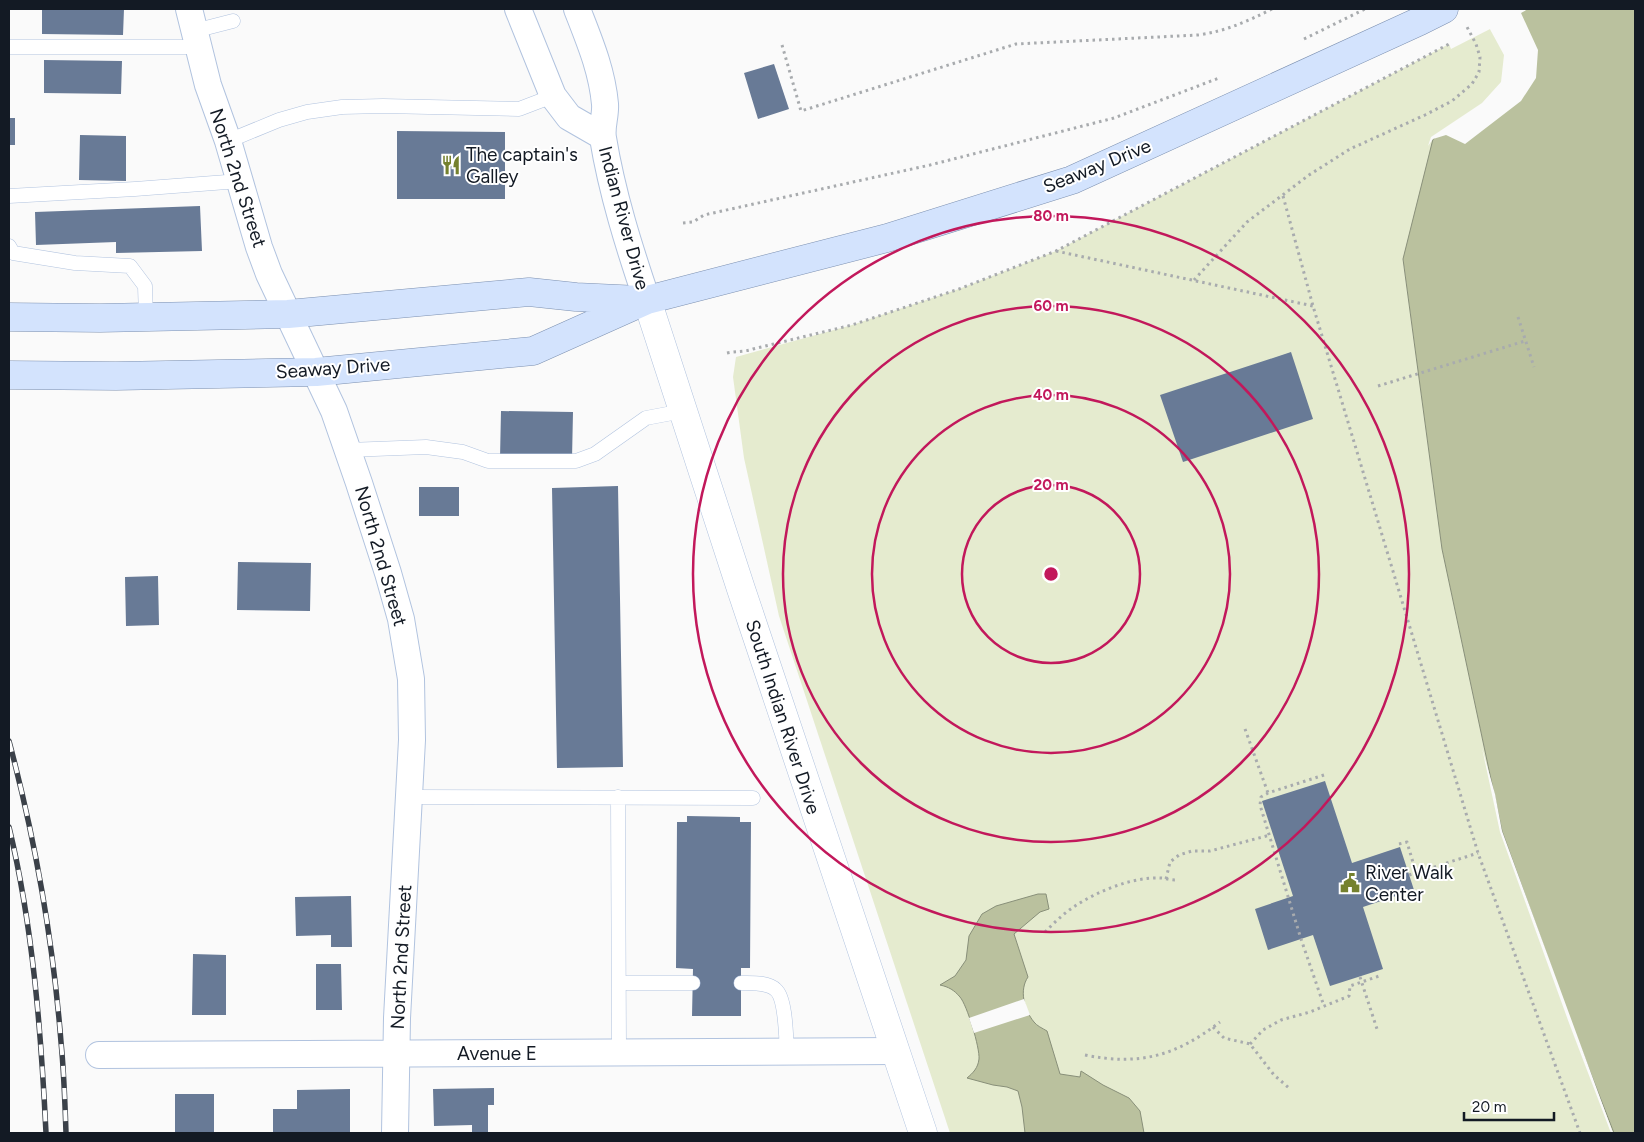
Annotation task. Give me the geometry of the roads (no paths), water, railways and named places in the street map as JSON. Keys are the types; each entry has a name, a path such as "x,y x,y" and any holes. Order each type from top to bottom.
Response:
{"main road":[{"name":"Seaway Drive","path":"9,375 116,376 316,372 533,351 647,300 887,238 1072,180 1420,21 1454,16"},
{"name":"Seaway Drive","path":"9,317 288,314 529,292 576,297 647,300"}],"street":[{"name":"Indian River Drive","path":"518,9 553,96 569,117 602,136"},
{"name":"Indian River Drive","path":"577,9 596,57 601,77 605,106 602,136 624,231 647,300"},
{"name":"North 2nd Street","path":"194,29 208,85 228,141 269,274 334,411 388,573 401,619 411,679 412,740 396,1054 395,1133"},
{"name":"South Indian River Drive","path":"647,300 923,1133"},
{"name":"Avenue E","path":"100,1055 895,1051"}],"lane":[{"path":"9,47 194,29 232,21"},
{"path":"228,141 279,120 307,112 342,107 519,109 553,96"},
{"path":"9,196 240,181"},
{"path":"9,246 13,253 75,263 130,266 144,286 146,317"},
{"path":"348,450 426,447 463,452 488,461 576,461 595,454 646,418 683,411"},
{"path":"410,797 753,798"},
{"path":"618,797 619,1052"},
{"path":"619,983 693,983"},
{"path":"741,983 763,984 776,990 783,1003 787,1052"}],"railway":[{"path":"9,741 35,852 48,928 58,1004 66,1133"},
{"path":"9,827 24,903 35,979 46,1133"}],"place":[{"name":"The captain's Galley","path":"451,165"},
{"name":"River Walk Center","path":"1350,883"}]}
